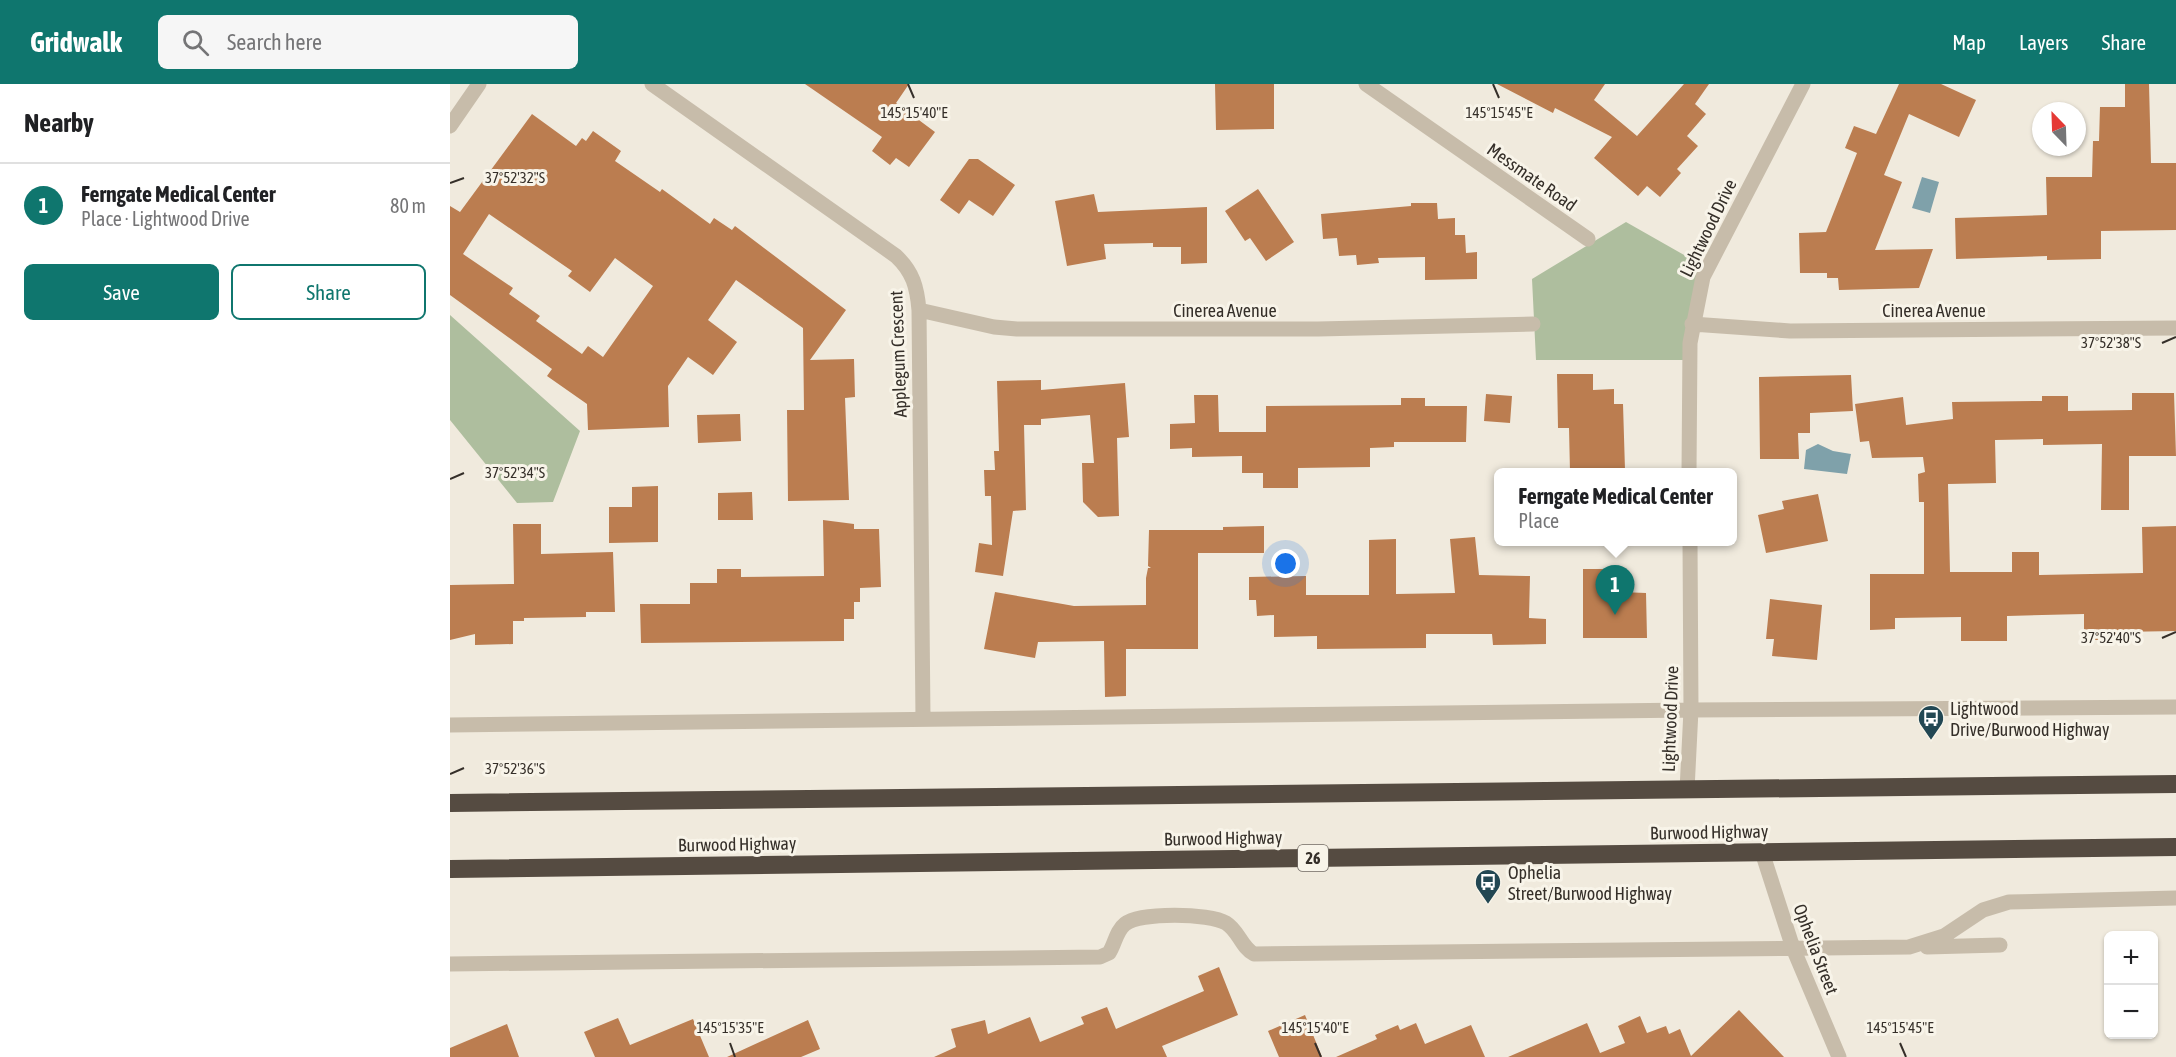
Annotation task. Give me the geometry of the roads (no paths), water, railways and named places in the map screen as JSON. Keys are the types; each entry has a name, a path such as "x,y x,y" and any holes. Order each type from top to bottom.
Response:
{"highway":[{"path":"450,802 2176,784"},
{"name":"Burwood Highway","path":"450,869 2176,847"}],"street":[{"path":"450,126 479,84"},
{"name":"Applegum Crescent","path":"652,84 896,256 908,267 914,279 919,310 923,719"},
{"name":"Messmate Road","path":"1366,84 1588,239"},
{"name":"Lightwood Drive","path":"1689,468 1689,360 1692,324 1703,277 1803,84"},
{"name":"Cinerea Avenue","path":"919,310 1017,330 1318,329 1533,324"},
{"name":"Cinerea Avenue","path":"1692,324 1790,331 2176,328"},
{"name":"Lightwood Drive","path":"1687,790 1691,710 1690,546"},
{"path":"450,725 1691,710 2176,707"},
{"name":"Ophelia Street","path":"1761,852 1793,948 1839,1057"},
{"path":"1909,947 1944,936 1983,910 2009,902 2176,898"},
{"path":"450,963 1100,957 1109,953 1117,933 1127,922 1145,918 1198,916 1224,922 1231,927 1249,952 1254,954 2000,945"}],"water":[{"path":"1922,177 1939,182 1930,213 1912,208"},
{"path":"1818,444 1833,451 1851,454 1847,474 1804,469 1806,450"}],"place":[{"name":"Ferngate Medical Center","path":"1615,615"},
{"name":"Lightwood Drive/Burwood Highway","path":"1931,741"},
{"name":"Ophelia Street/Burwood Highway","path":"1488,905"}]}
